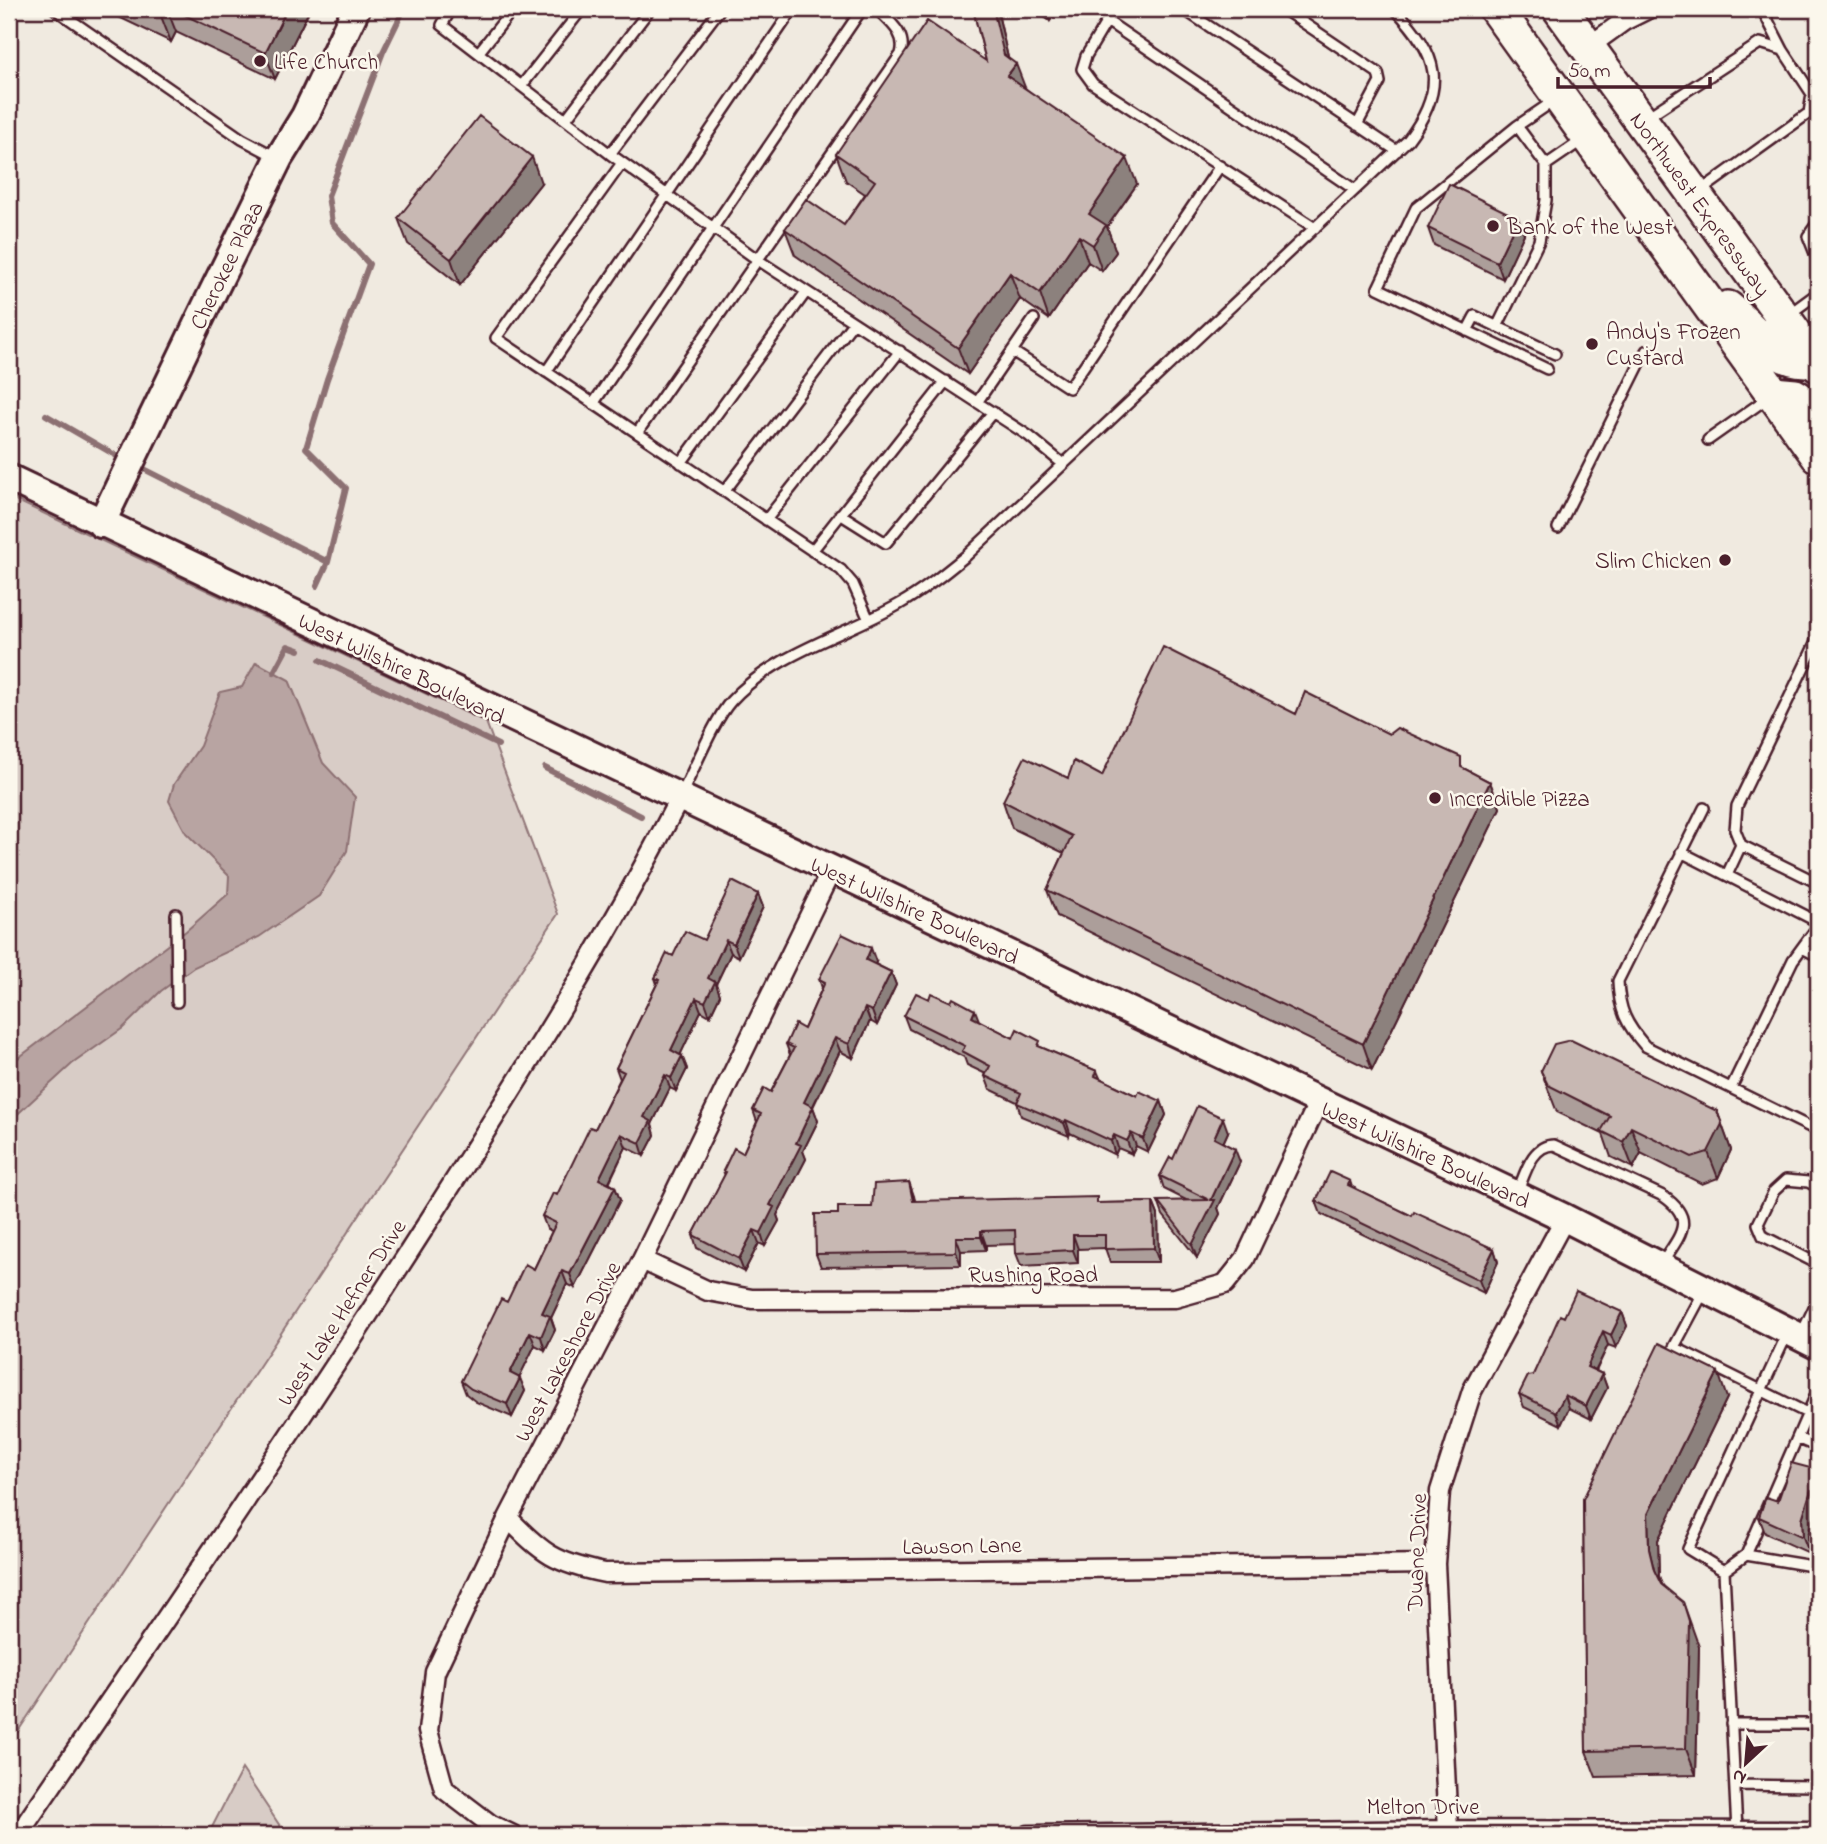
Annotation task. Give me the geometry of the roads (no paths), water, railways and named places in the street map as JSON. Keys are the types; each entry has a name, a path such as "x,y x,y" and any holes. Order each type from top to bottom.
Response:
{"highway":[{"path":"1496,9 1818,456"},
{"name":"Northwest Expressway","path":"1560,9 1817,360"},
{"path":"1689,275 1770,344 1777,354 1798,362 1817,360"},
{"path":"1773,394 1796,396 1818,411"}],"street":[{"name":"Cherokee Plaza","path":"101,524 279,159 305,116 356,9"},
{"path":"1588,47 1635,11"},
{"name":"West Wilshire Boulevard","path":"9,478 679,799 978,937 1318,1103 1565,1219 1803,1338"},
{"name":"West Lake Hefner Drive","path":"18,1835 286,1444 450,1187 589,966 679,799"},
{"name":"West Lakeshore Drive","path":"513,1835 490,1824 444,1788 428,1731 435,1672 508,1518 642,1260 831,871"},
{"name":"Rushing Road","path":"642,1260 708,1291 751,1299 1175,1298 1225,1284 1245,1259 1318,1103"},
{"name":"Duane Drive","path":"1448,1830 1435,1564 1440,1490 1472,1391 1565,1219"},
{"name":"Lawson Lane","path":"508,1518 537,1548 566,1565 605,1573 1435,1564"},
{"name":"Melton Drive","path":"1028,1835 1448,1830 1715,1833 1818,1831"}],"lane":[{"path":"55,9 242,139 279,159"},
{"path":"450,9 442,25 523,84 622,163 758,260 978,401 1063,464"},
{"path":"479,52 513,9"},
{"path":"523,84 582,9"},
{"path":"566,118 650,9"},
{"path":"610,154 720,9"},
{"path":"546,372 793,9"},
{"path":"593,404 862,9"},
{"path":"637,433 901,54 904,45 901,34 877,9"},
{"path":"1114,9 1082,69 1093,84 1315,228"},
{"path":"1183,9 1396,151"},
{"path":"1283,9 1378,73 1380,82 1357,125"},
{"path":"679,799 729,703 748,685 779,664 869,620 932,583 1063,464 1396,151 1426,117 1434,97 1434,79 1428,53 1414,29 1395,9"},
{"path":"1695,195 1810,113 1812,94 1783,50 1762,9"},
{"path":"1107,20 1355,190"},
{"path":"1641,121 1760,43 1783,50"},
{"path":"1547,369 1378,288 1416,208 1517,126 1560,97"},
{"path":"1497,327 1539,241 1546,201 1546,165 1517,126"},
{"path":"1546,165 1588,136"},
{"path":"622,163 496,338 841,570 853,584 869,620"},
{"path":"1012,351 1069,387 1220,166"},
{"path":"1818,222 1808,236 1818,261"},
{"path":"681,463 806,292"},
{"path":"1784,318 1818,293"},
{"path":"1467,331 1475,316 1555,354"},
{"path":"978,401 1034,319"},
{"path":"724,492 853,323"},
{"path":"766,520 900,351"},
{"path":"1558,528 1646,351"},
{"path":"812,551 946,381"},
{"path":"1708,440 1773,394"},
{"path":"840,514 886,543 993,412"},
{"path":"1818,638 1737,806 1735,830 1741,845 1818,883"},
{"path":"1704,808 1618,981 1619,1004 1626,1024 1645,1046 1818,1131"},
{"path":"1727,875 1741,845"},
{"path":"1681,852 1818,924 1793,960 1731,1088"},
{"path":"176,914 177,1002"},
{"path":"1802,948 1818,956"},
{"path":"1516,1196 1529,1164 1545,1145 1567,1150 1663,1196 1678,1207 1684,1219 1682,1232 1660,1266"},
{"path":"1818,1187 1808,1182 1786,1180 1774,1191 1758,1224 1763,1236 1818,1264"},
{"path":"1705,1289 1674,1347 1807,1413"},
{"path":"1724,1571 1688,1549 1760,1389 1803,1338 1818,1299"},
{"path":"1724,1571 1746,1555 1818,1390"},
{"path":"1797,1438 1818,1447"},
{"path":"1746,1555 1818,1567"},
{"path":"1724,1571 1737,1831"},
{"path":"1731,1724 1818,1724"},
{"path":"1735,1785 1818,1786"}],"waterway":[{"path":"328,562 346,488 306,448 327,379 369,264 332,223 328,196 383,52 404,9"},
{"path":"9,395 13,398"},
{"path":"46,415 115,455"},
{"path":"146,470 328,562 317,586"},
{"path":"274,672 288,646 299,650"},
{"path":"320,660 498,745"},
{"path":"545,768 641,816"}],"place":[{"name":"Life Church","path":"260,61"},
{"name":"Bank of the West","path":"1493,226"},
{"name":"Andy's Frozen Custard","path":"1592,344"},
{"name":"Slim Chicken","path":"1725,560"},
{"name":"Incredible Pizza","path":"1435,798"}]}
